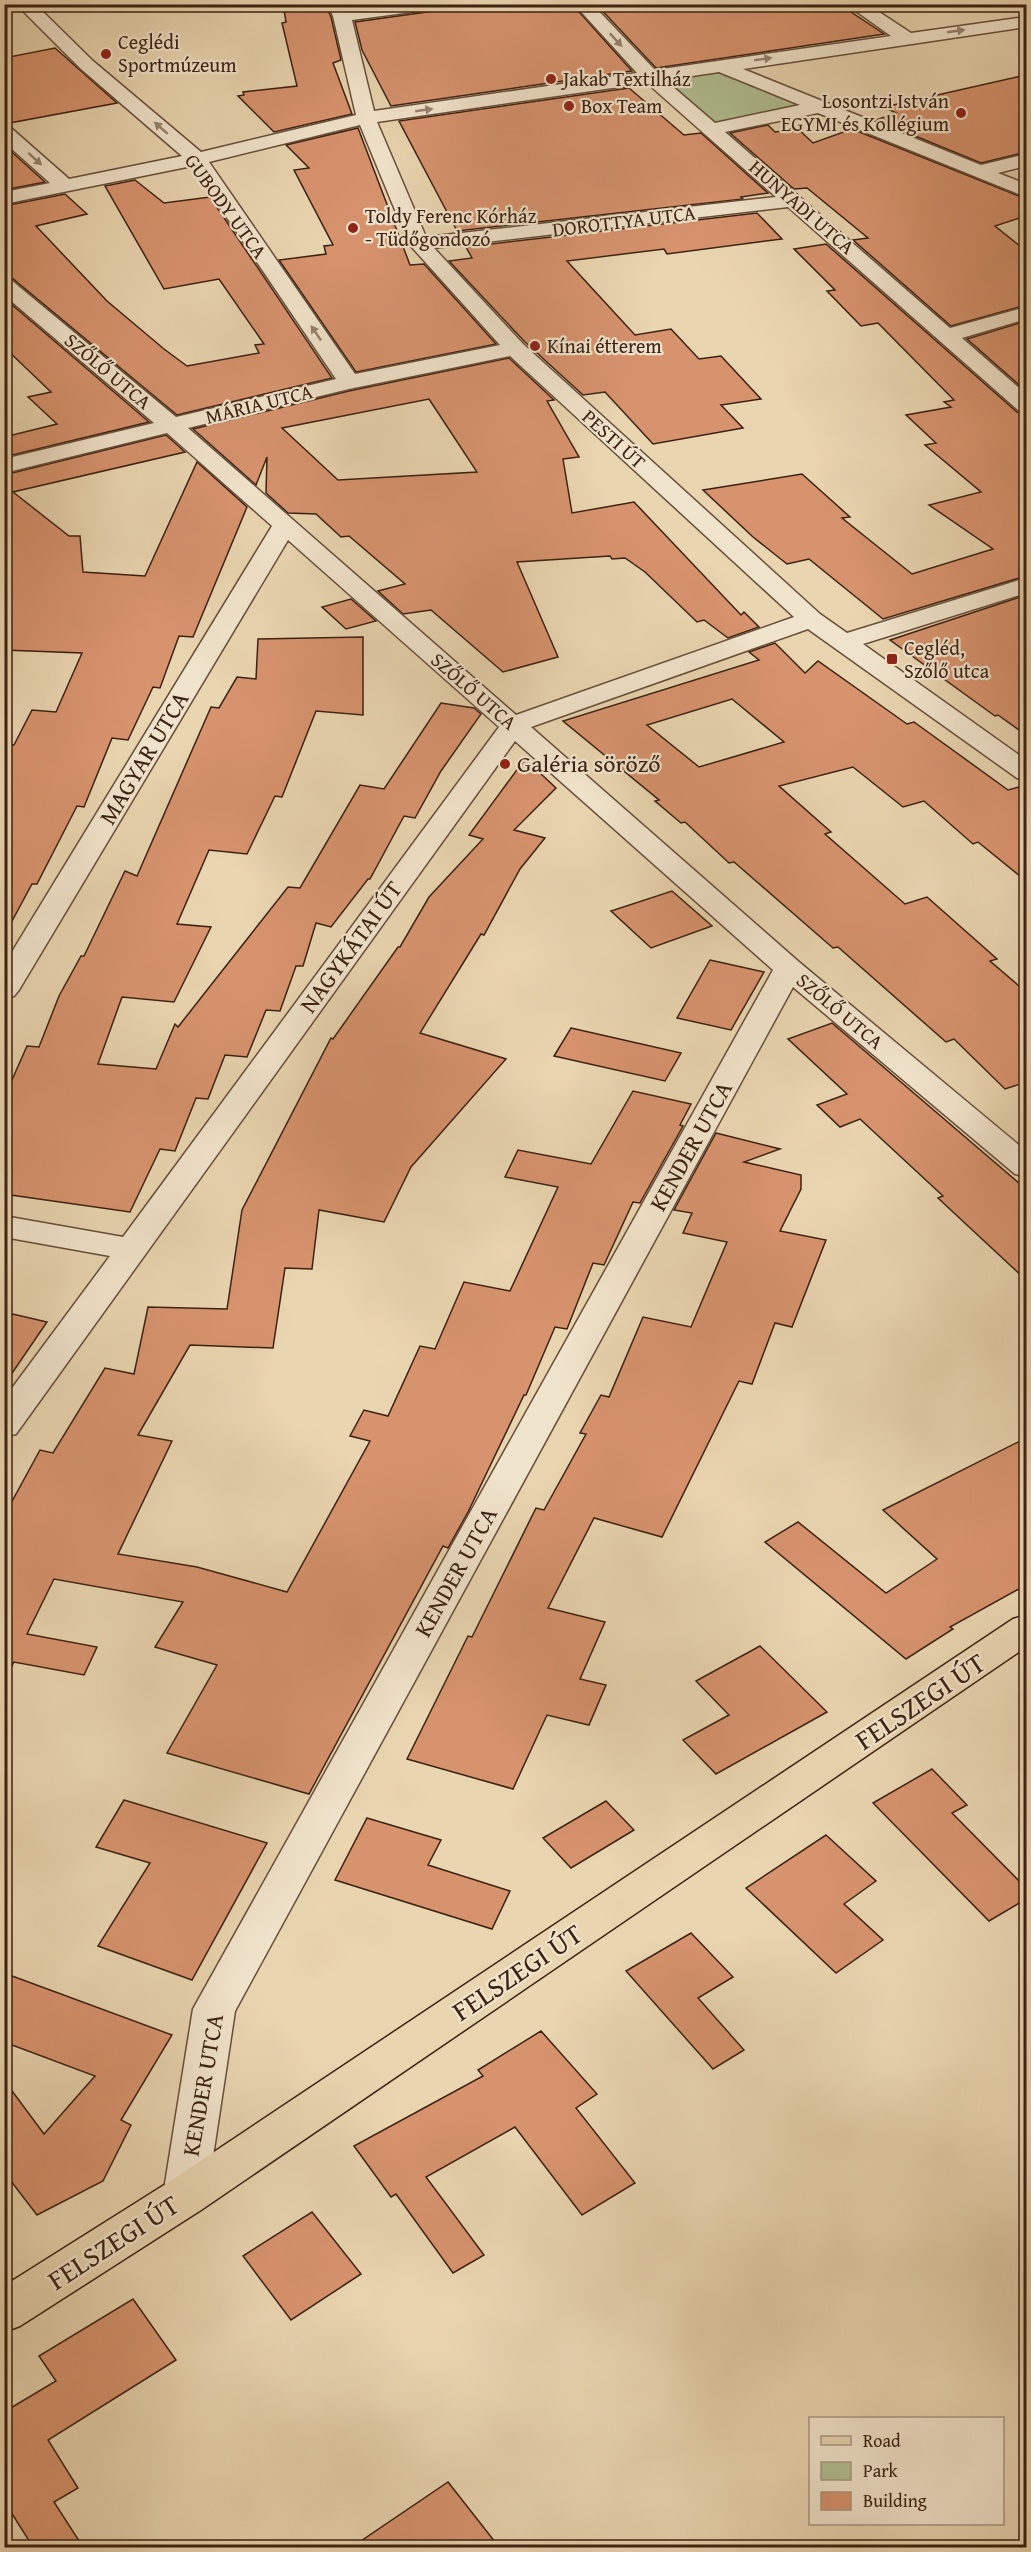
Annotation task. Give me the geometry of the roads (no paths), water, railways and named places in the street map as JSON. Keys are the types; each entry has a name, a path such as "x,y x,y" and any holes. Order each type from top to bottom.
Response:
{"main road":[{"name":"FELSZEGI ÚT","path":"4,2311 185,2196 1026,1629"}],"street":[{"name":"GUBODY UTCA","path":"24,4 87,65 197,159 349,382"},
{"path":"338,10 434,4"},
{"name":"HUNYADI UTCA","path":"582,4 650,76 1026,405"},
{"path":"854,4 906,38"},
{"name":"PESTI ÚT","path":"338,10 366,118 419,244 515,350 812,619 1026,772"},
{"path":"4,198 197,159 366,118 1026,22"},
{"path":"720,66 823,106 1026,191"},
{"path":"712,129 823,106"},
{"path":"4,132 65,186"},
{"path":"978,172 1026,160"},
{"name":"DOROTTYA UTCA","path":"419,244 793,201"},
{"name":"SZŐLŐ UTCA","path":"4,284 172,426 789,969 1026,1167"},
{"path":"948,335 1026,314"},
{"name":"MÁRIA UTCA","path":"4,466 349,382 515,350"},
{"name":"MAGYAR UTCA","path":"4,990 284,526"},
{"path":"843,642 1026,585"},
{"path":"513,725 812,619"},
{"name":"NAGYKÁTAI ÚT","path":"4,1425 513,725"},
{"name":"KENDER UTCA","path":"185,2196 214,2008 789,969"},
{"path":"4,1226 130,1249"}],"place":[{"name":"Ceglédi Sportmúzeum","path":"106,54"},
{"name":"Jakab Textilház","path":"551,79"},
{"name":"Box Team","path":"569,106"},
{"name":"Losontzi István EGYMI és Kollégium","path":"961,113"},
{"name":"Toldy Ferenc Kórház - Tüdőgondozó","path":"353,228"},
{"name":"Kínai étterem","path":"535,346"},
{"name":"Cegléd, Szőlő utca","path":"892,659"},
{"name":"Galéria söröző","path":"505,764"}]}
